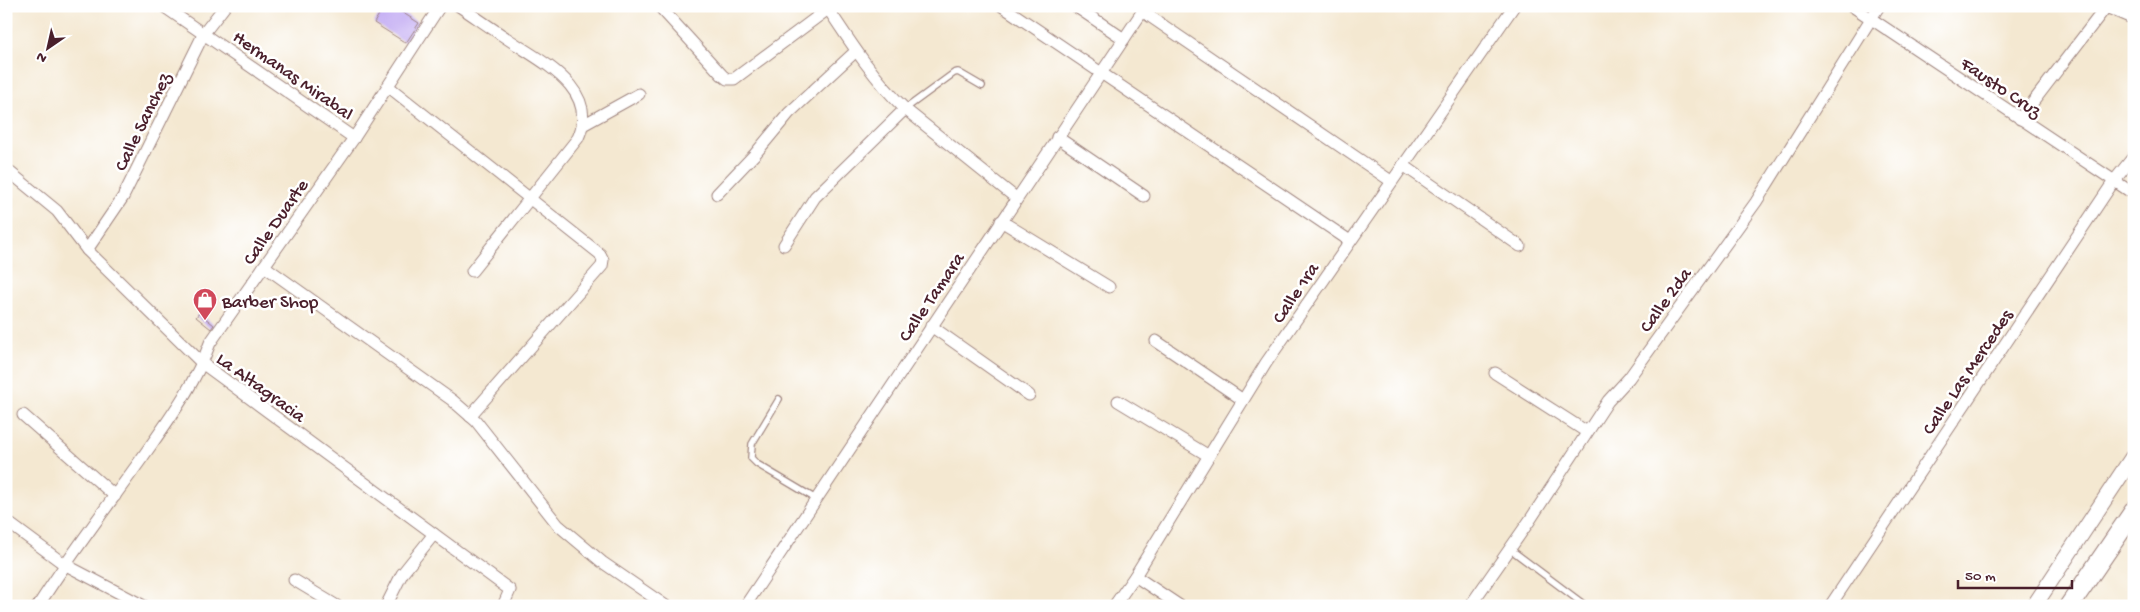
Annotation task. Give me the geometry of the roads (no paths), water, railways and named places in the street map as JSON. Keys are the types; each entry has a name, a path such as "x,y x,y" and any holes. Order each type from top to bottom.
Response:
{"main road":[{"path":"2069,606 2134,510"}],"street":[{"name":"Hermanas Mirabal","path":"164,6 354,138"},
{"name":"Calle Sanchez","path":"87,250 123,197 204,32 224,6"},
{"name":"Calle Duarte","path":"38,606 64,564 166,424 202,363 210,343 389,87 440,6"},
{"path":"459,6 548,64 569,85 579,100 584,114 583,126 564,158 472,271"},
{"path":"659,6 727,79 734,79 830,8 856,51 890,94 905,109 1016,198"},
{"path":"1002,6 1350,241"},
{"path":"1075,6 1124,38"},
{"name":"Calle 1ra","path":"1114,606 1135,576 1243,400 1391,181 1489,45 1514,6"},
{"name":"Fausto Cruz","path":"1852,6 2134,194"},
{"name":"Calle 2da","path":"1470,606 1510,549 1586,432 1756,202 1879,6"},
{"path":"2020,119 2106,7 2134,19"},
{"path":"1144,9 1391,181"},
{"name":"Calle Tamara","path":"745,606 1000,221 1144,9"},
{"path":"716,194 755,154 790,113 856,51"},
{"path":"389,87 529,200 600,254 603,260 602,266 470,416"},
{"path":"583,126 639,94"},
{"path":"784,245 815,198 905,109"},
{"path":"1057,137 1144,196"},
{"name":"Calle Las Mercedes","path":"1830,606 2114,181 2134,156"},
{"path":"1403,164 1520,246"},
{"name":"La Altagracia","path":"6,169 57,210 87,250 202,363 510,590 503,606"},
{"path":"1000,221 1109,287"},
{"path":"264,266 429,382 470,416 558,524 602,562 666,606"},
{"path":"931,326 1029,395"},
{"path":"1156,341 1243,400"},
{"path":"1495,373 1586,432"},
{"path":"1118,401 1209,456"},
{"path":"23,415 115,496"},
{"path":"2034,606 2134,455"},
{"path":"6,521 64,564 144,606"},
{"path":"386,606 402,574 434,534"},
{"path":"1135,576 1180,606"},
{"path":"294,580 337,606"}],"lane":[{"path":"905,109 954,73 958,72 982,86"},
{"path":"779,399 752,444 751,458 757,464 816,499"},
{"path":"1510,549 1586,606"}],"place":[{"name":"Barber Shop","path":"205,321"}]}
